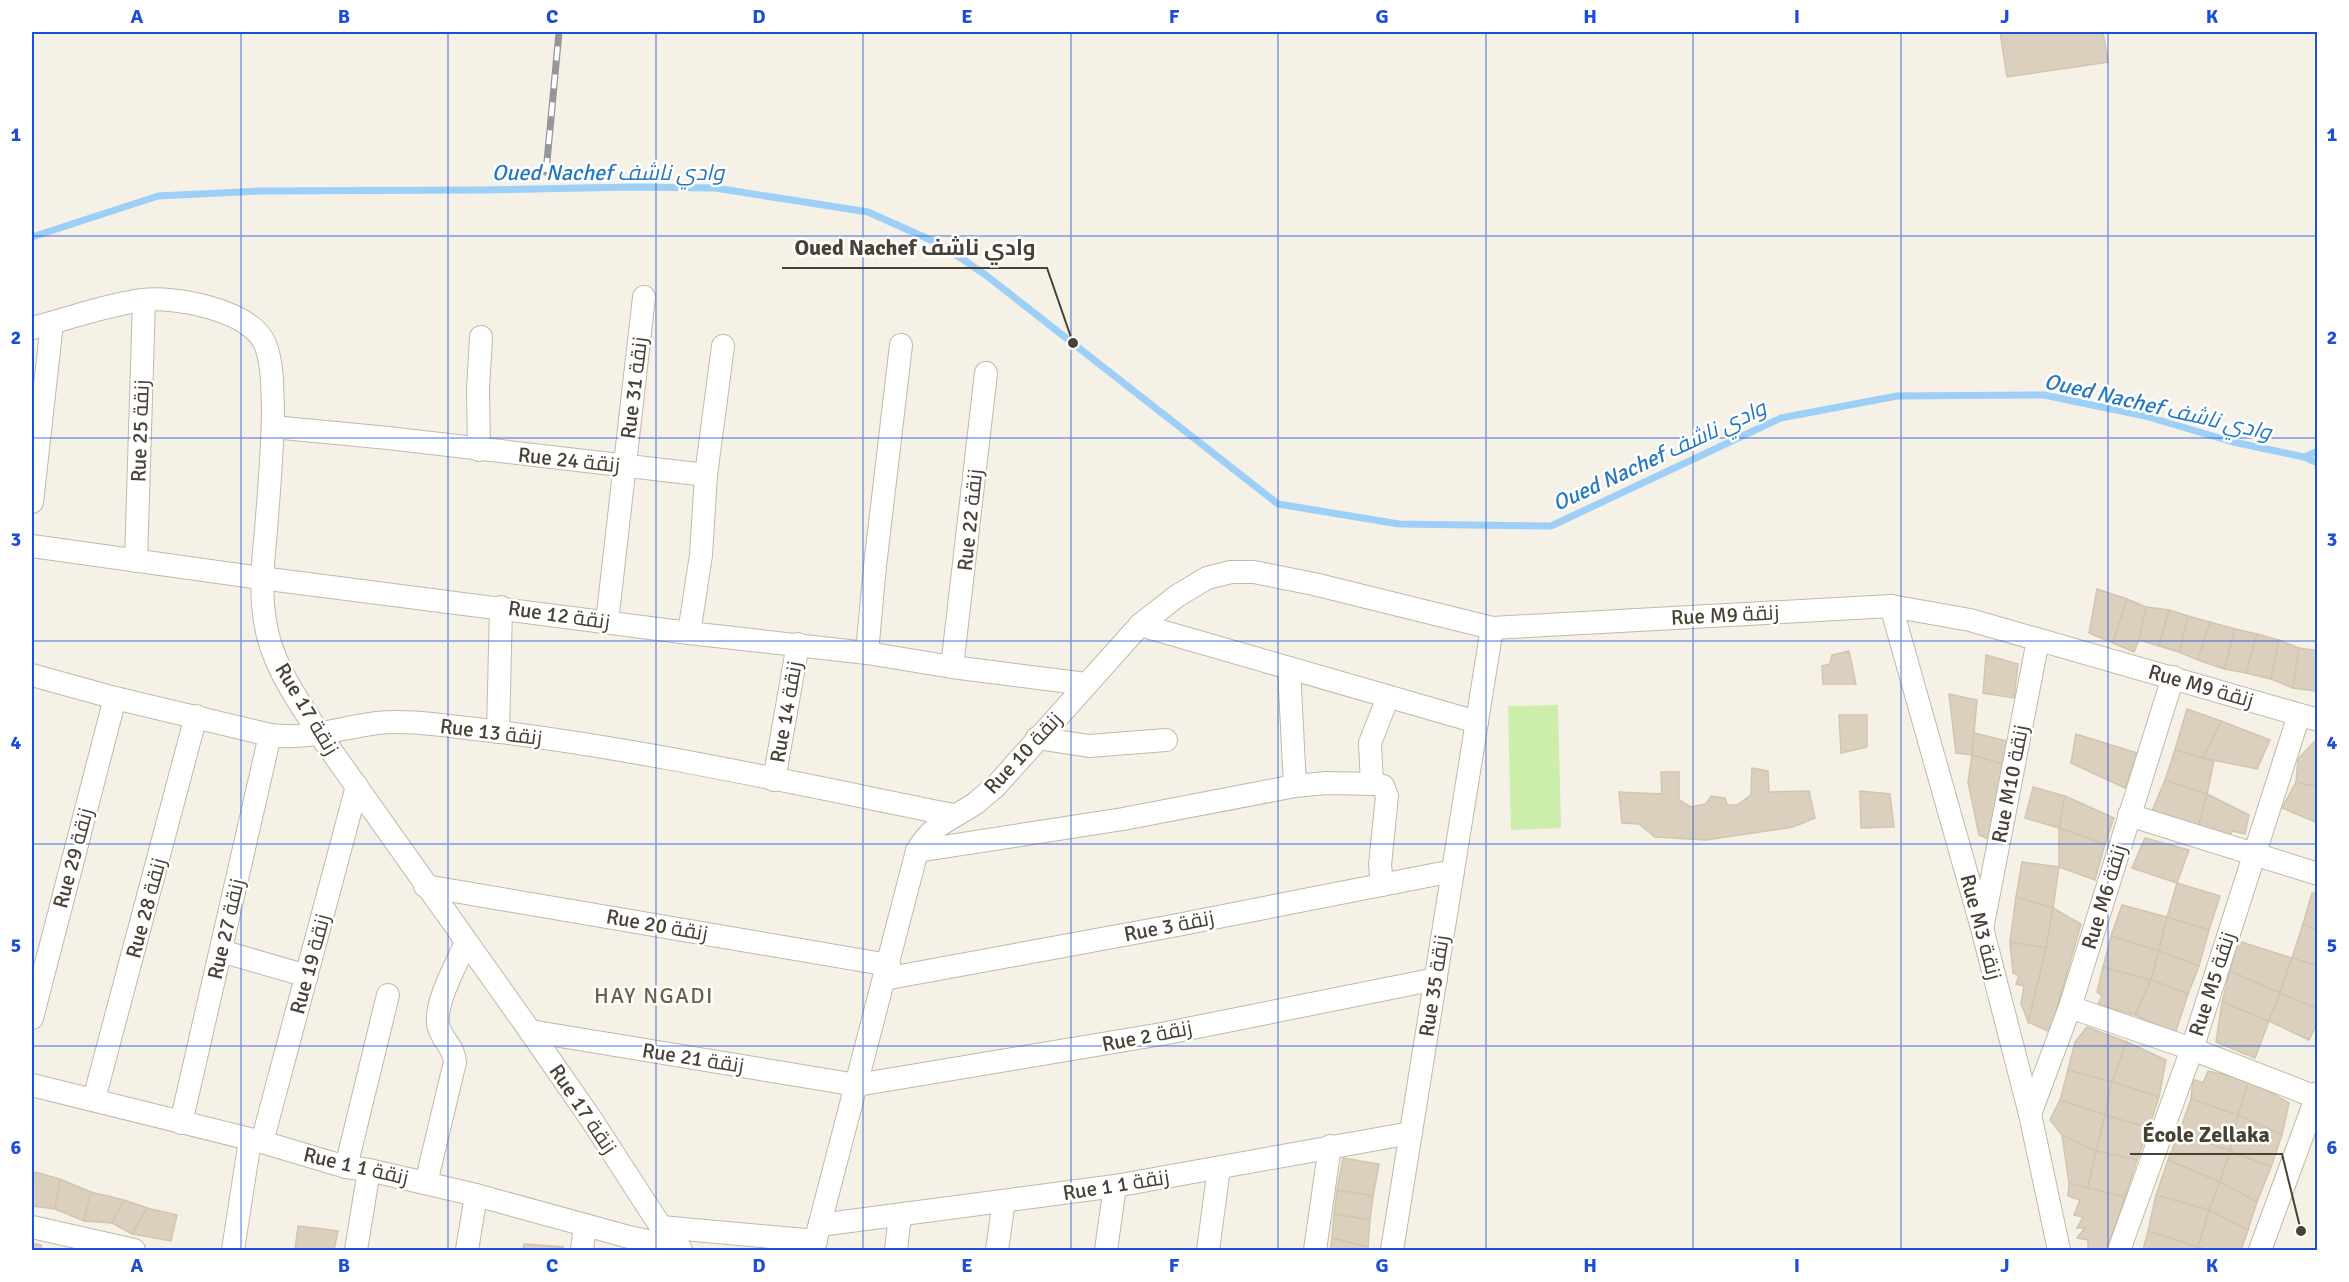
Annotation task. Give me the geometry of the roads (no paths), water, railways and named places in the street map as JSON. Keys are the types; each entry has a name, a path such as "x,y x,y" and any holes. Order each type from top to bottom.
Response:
{"street":[{"name":"Rue 31 زنقة","path":"607,622 644,297"},
{"name":"Rue 17 زنقة","path":"42,326 144,300 188,303 237,317 249,325 265,344 272,380 273,427 261,578 265,623 284,677 320,735 530,1031 661,1227 681,1249"},
{"name":"Rue 25 زنقة","path":"136,561 144,300"},
{"path":"32,502 42,326"},
{"path":"479,450 478,389 481,337"},
{"path":"867,653 875,566 902,345"},
{"path":"689,633 701,555 706,475 723,346"},
{"name":"Rue 22 زنقة","path":"952,667 986,373"},
{"name":"Rue 24 زنقة","path":"273,427 706,475"},
{"name":"Rue 12 زنقة","path":"32,546 689,633 867,653 952,667 1086,684"},
{"name":"Rue M9 زنقة","path":"1140,625 1177,596 1207,578 1219,574 1254,572 1314,584 1492,628 1891,606 1970,620 2308,717"},
{"name":"Rue M3 زنقة","path":"1891,606 1982,928 2030,1114 2059,1251"},
{"path":"498,732 501,607"},
{"path":"1140,625 1477,722"},
{"name":"Rue 10 زنقة","path":"816,1239 917,851 932,829 975,803 995,787 1140,625"},
{"name":"Rue 35 زنقة","path":"1392,1251 1492,628"},
{"name":"Rue M10 زنقة","path":"1982,928 2038,640"},
{"name":"Rue 14 زنقة","path":"774,780 798,644"},
{"path":"1288,668 1295,786"},
{"name":"Rue M6 زنقة","path":"2030,1114 2070,1007 2173,677"},
{"name":"Rue 13 زنقة","path":"33,681 290,738 320,735 353,727 400,722 498,732 585,745 953,815"},
{"path":"1372,784 1370,743 1388,697"},
{"name":"Rue 29 زنقة","path":"32,1018 115,698"},
{"name":"Rue 28 زنقة","path":"94,1099 196,716"},
{"name":"Rue M5 زنقة","path":"2119,1251 2192,1049 2254,854 2308,717"},
{"name":"Rue 27 زنقة","path":"181,1123 270,735"},
{"path":"1037,738 1089,746 1166,741"},
{"path":"917,851 1123,819 1295,786 1326,783 1372,784 1383,786 1387,796 1380,865 1382,885"},
{"name":"Rue 19 زنقة","path":"233,1251 256,1141 307,976 357,786"},
{"path":"2129,816 2318,874"},
{"name":"Rue 3 زنقة","path":"886,972 1453,871"},
{"name":"Rue 20 زنقة","path":"425,886 886,972"},
{"path":"426,1183 455,1062 454,1052 440,1032 438,1011 466,942"},
{"path":"221,951 307,976"},
{"name":"Rue 2 زنقة","path":"857,1085 1162,1034 1436,979"},
{"path":"346,1167 388,995"},
{"path":"2070,1007 2317,1095 2260,1251"},
{"name":"Rue 21 زنقة","path":"530,1031 857,1085"},
{"name":"Rue 1 زنقة 1","path":"32,1085 256,1141 346,1167 369,1170 476,1195 681,1249"},
{"name":"Rue 1 زنقة 1","path":"816,1239 900,1215 1115,1186 1411,1133"},
{"path":"1315,1251 1330,1146"},
{"path":"1208,1251 1219,1168"},
{"path":"356,1251 369,1170"},
{"path":"1106,1251 1115,1186"},
{"path":"467,1251 476,1195"},
{"path":"997,1251 1004,1201"},
{"path":"896,1251 900,1215"},
{"path":"582,1251 585,1225"},
{"path":"32,1227 120,1249"},
{"path":"661,1227 816,1239"}],"waterway":[{"name":"Oued Nachef وادي ناشف","path":"32,237 158,196 259,191 715,188 868,212 942,245 987,276 1278,504 1399,524 1551,526 1781,418 1897,396 2044,395 2145,416 2233,442 2304,457 2318,451"},
{"path":"2304,457 2318,463"}],"railway":[{"path":"546,172 559,32"}],"place":[{"name":"Oued Nachef وادي ناشف","path":"1073,343"},
{"name":"École Zellaka","path":"2301,1231"}],"district":[{"name":"HAY NGADI","path":"654,995"}]}
